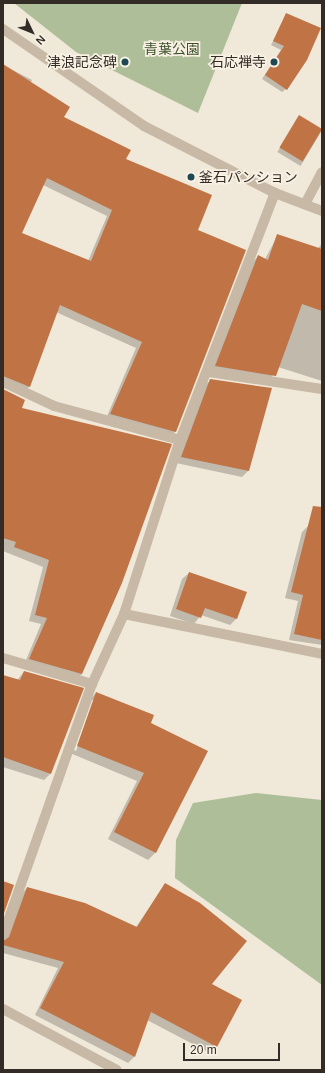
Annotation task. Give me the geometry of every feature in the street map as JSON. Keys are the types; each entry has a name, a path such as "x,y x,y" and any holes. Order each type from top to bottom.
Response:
{"street":[{"path":"3,29 144,126 275,194 322,211"},
{"path":"305,204 322,172"},
{"path":"3,935 92,684 124,614 180,440 209,372 275,194"},
{"path":"209,372 322,389"},
{"path":"3,382 54,406 180,440"},
{"path":"124,614 322,654"},
{"path":"3,658 92,684"},
{"path":"3,1009 117,1070"}],"green space":[{"name":"青葉公園","path":"14,3 242,3 198,113 76,52"},
{"path":"256,793 322,800 322,985 175,878 176,840 193,803"}],"building":[{"path":"286,13 321,28 307,60 287,90 265,75 284,46 273,41"},
{"path":"3,64 70,107 64,117 131,150 126,159 212,195 198,230 246,250 176,432 110,414 142,342 60,305 30,387 3,376","holes":["47,178 112,210 91,261 22,233"]},
{"path":"299,115 322,129 303,161 279,148"},
{"path":"277,234 322,249 322,311 302,304 276,376 215,366 258,255 268,260"},
{"path":"210,379 272,388 249,471 181,457"},
{"path":"3,389 25,400 22,408 172,444 122,583 82,674 29,659 47,618 35,615 49,560 14,547 16,542 3,538"},
{"path":"313,506 322,507 322,640 294,634 303,595 291,592"},
{"path":"189,572 247,592 237,619 205,608 201,618 176,609"},
{"path":"24,671 84,688 51,774 3,757 3,675 20,680"},
{"path":"96,692 154,715 151,723 208,751 156,853 114,832 144,773 77,746"},
{"path":"3,881 14,885 3,916"},
{"path":"165,883 200,903 247,941 212,984 242,1000 217,1047 151,1012 135,1057 40,1008 64,962 3,945 3,941 9,937 27,887 85,903 137,927"}],"place":[{"name":"津浪記念碑","path":"125,62"},
{"name":"石応禅寺","path":"274,62"},
{"name":"釜石パンション","path":"191,177"}]}
